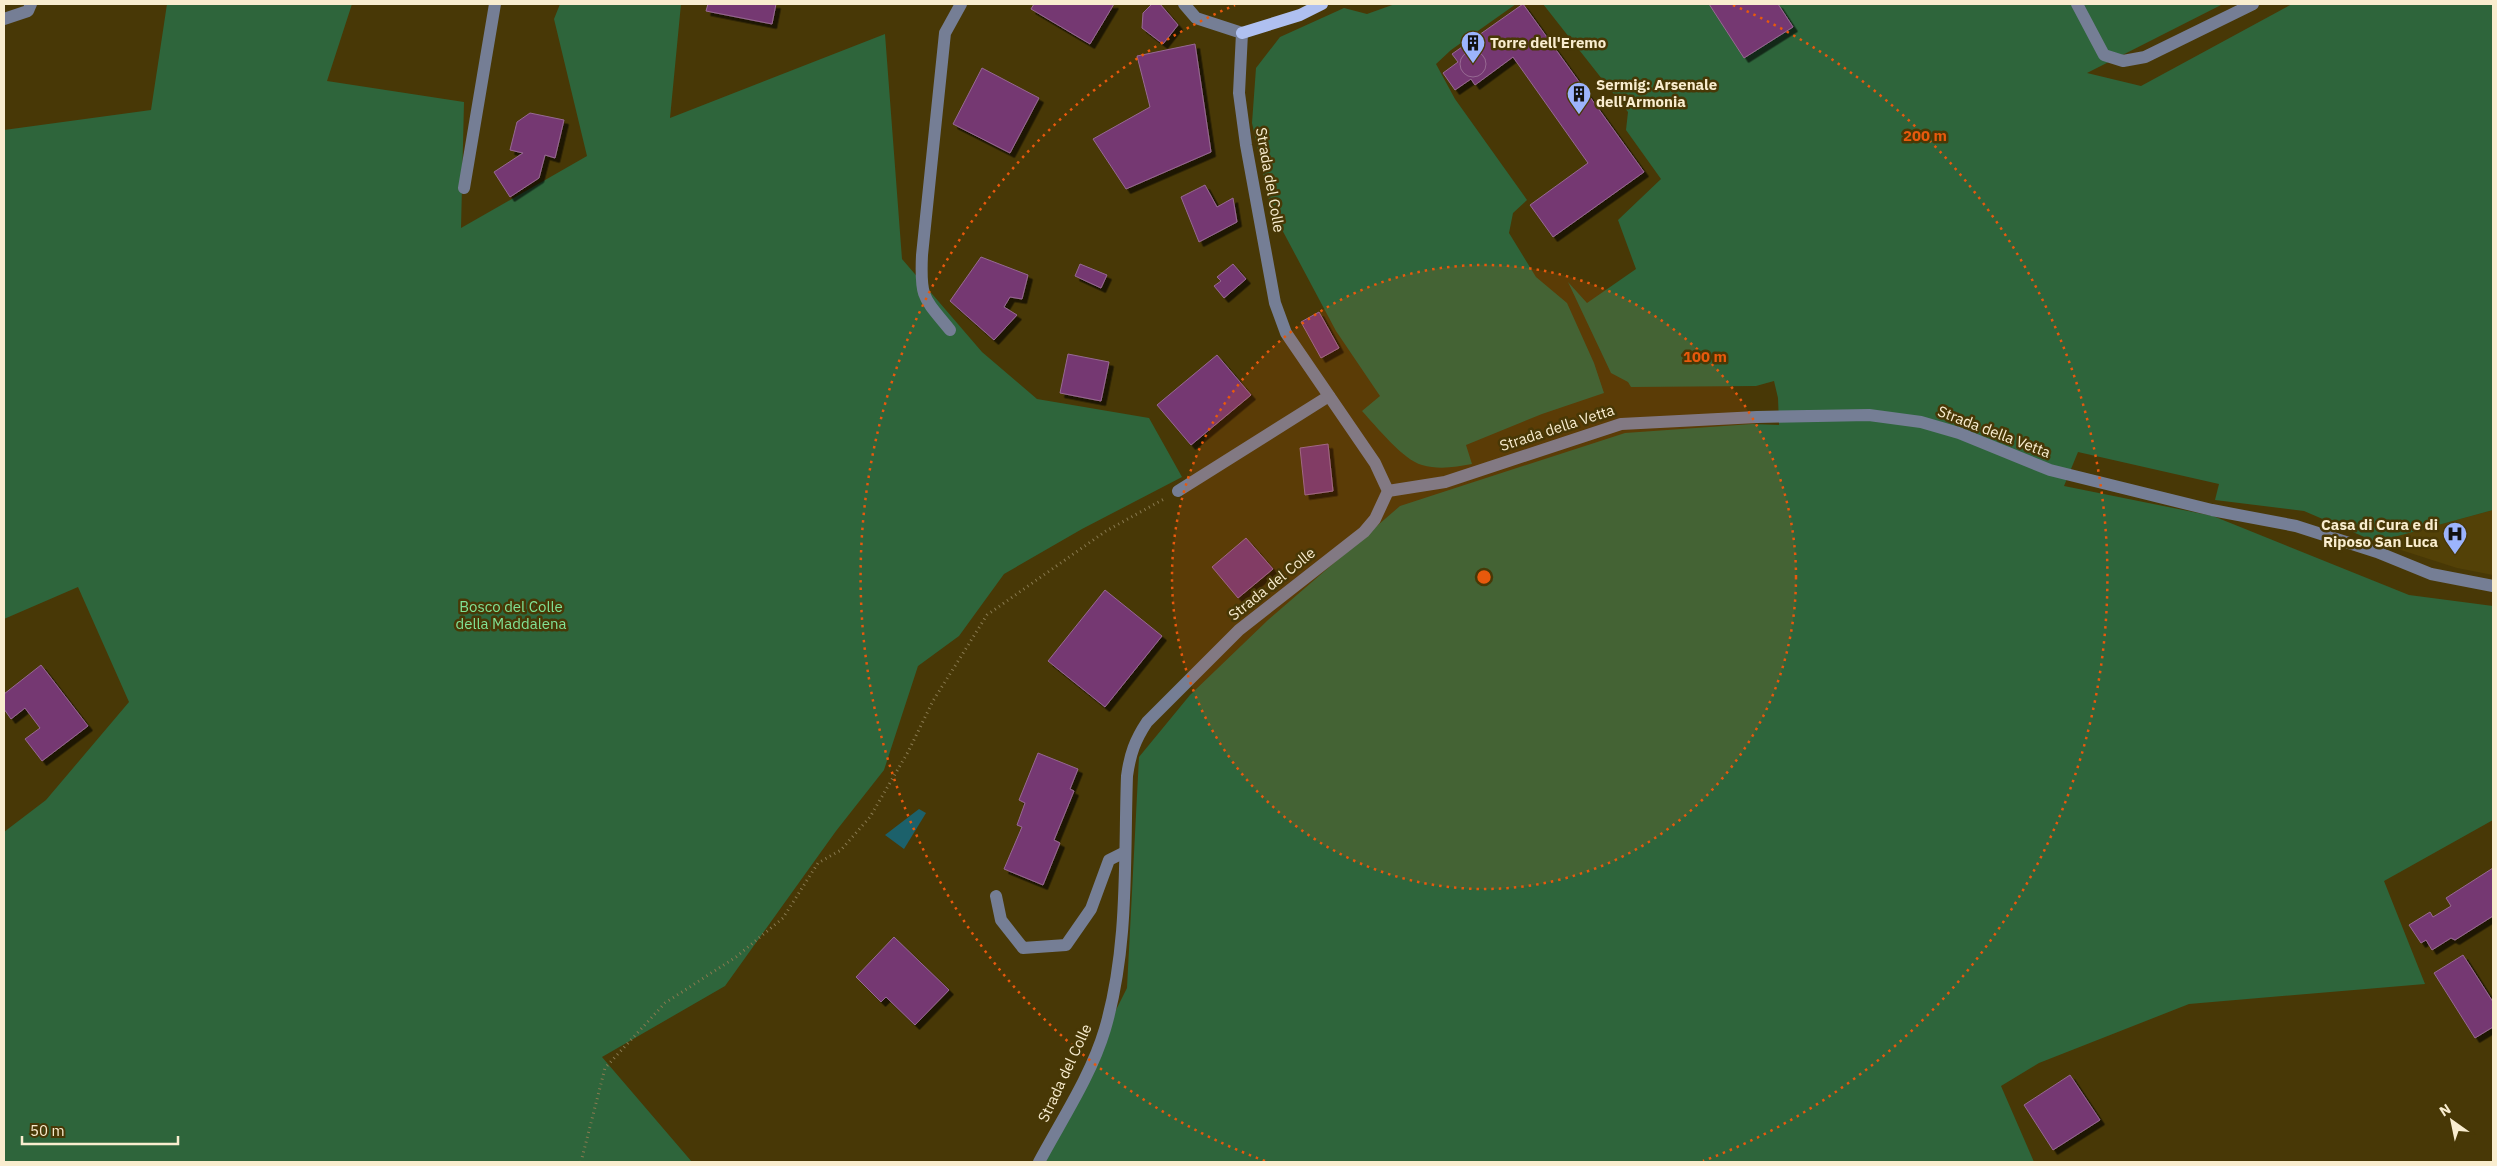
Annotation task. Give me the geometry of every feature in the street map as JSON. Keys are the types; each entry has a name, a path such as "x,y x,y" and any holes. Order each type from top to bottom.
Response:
{"main road":[{"path":"1242,33 1300,15 1322,4"}],"street":[{"path":"4,19 28,11 31,4"},
{"path":"464,188 495,4"},
{"path":"950,330 923,295 920,285 945,33 961,4"},
{"path":"1184,4 1196,18 1242,33"},
{"path":"2077,4 2104,55 2123,61 2145,58 2253,4"},
{"name":"Strada del Colle","path":"1039,1162 1092,1061 1104,1031 1119,968 1130,752 1136,738 1147,722 1239,630 1364,532 1375,519 1388,491 1375,463 1286,333 1275,303 1246,145 1239,93 1242,33"},
{"path":"1178,490 1329,396"},
{"name":"Strada della Vetta","path":"1388,491 1445,482 1621,424 1757,417 1869,415 1922,422 1958,433 2050,470 2212,510 2296,526 2377,552 2431,574 2493,586"},
{"path":"996,896 1001,920 1023,948 1066,945 1091,909 1109,860 1125,852"}],"path":[{"path":"581,1162 605,1068 664,1003 736,957 783,918 818,863 840,850 870,818 908,752 933,701 987,615 1106,531 1178,490"}],"shaded area":[{"name":"Casa di Cura e di Riposo San Luca","path":"2493,510 2493,575 2457,568 2376,542"}],"green space":[{"name":"Bosco del Colle della Maddalena","path":"167,4 352,4 327,81 464,102 461,228 587,156 554,19 560,4 681,4 670,118 885,34 902,259 982,352 1037,399 1149,418 1182,477 1082,529 1004,574 959,636 918,666 884,770 836,831 725,986 602,1057 692,1162 4,1162 4,832 46,800 129,702 78,587 4,619 4,130 151,110"},
{"path":"1395,4 1516,4 1451,50 1436,64 1455,99 1527,200 1513,213 1509,233 1536,277 1567,303 1594,363 1604,393 1542,414 1466,445 1472,464 1454,467 1441,468 1415,462 1398,450 1362,411 1380,396 1336,331 1271,209 1252,123 1256,68 1280,37 1344,8 1367,14"},
{"path":"1543,4 2223,4 2087,73 2141,86 2292,4 2493,4 2493,510 2376,542 2304,511 2215,500 2219,484 2078,452 2064,486 2213,516 2409,595 2493,606 2493,820 2384,881 2425,984 2189,1004 2039,1063 2001,1086 2034,1162 1040,1162 1127,988 1139,757 1190,695 1268,620 1400,506 1625,433 1752,424 1779,425 1778,398 1774,381 1756,386 1631,387 1628,382 1611,373 1568,282 1587,303 1636,269 1618,220 1661,179 1626,130 1628,112"}],"water":[{"path":"919,809 926,813 904,849 885,835"}],"building":[{"path":"708,4 776,4 772,24 706,11"},
{"path":"1034,4 1114,4 1090,44 1031,9"},
{"path":"1152,4 1160,4 1178,25 1163,44 1142,28 1143,13"},
{"name":"Sermig: Arsenale dell'Armonia","path":"1523,4 1644,172 1553,237 1530,205 1588,163 1513,57 1475,85 1471,79 1455,90 1443,73 1458,62 1452,54"},
{"path":"1709,4 1778,4 1793,27 1744,58"},
{"path":"1195,44 1211,152 1126,189 1093,139 1150,107 1137,56"},
{"name":"Torre dell'Eremo","path":"1473,51 1482,55 1486,64 1482,73 1473,77 1464,73 1460,64 1464,55"},
{"path":"982,68 1039,98 1010,153 953,124"},
{"path":"530,113 564,120 555,158 545,155 539,178 510,197 494,172 523,153 510,150 517,122"},
{"path":"1205,185 1217,207 1233,198 1237,222 1199,242 1181,197"},
{"path":"981,257 1028,275 1022,299 1010,297 1004,307 1017,315 994,340 950,301"},
{"path":"1080,264 1107,275 1101,288 1075,276"},
{"path":"1233,264 1246,279 1224,298 1214,286 1221,281 1217,277"},
{"path":"1319,312 1339,348 1321,358 1301,322"},
{"path":"1068,354 1109,362 1101,401 1060,393"},
{"path":"1217,355 1251,395 1191,445 1157,405"},
{"path":"1328,444 1333,491 1305,495 1300,448"},
{"path":"1246,538 1273,569 1238,598 1212,567"},
{"path":"1105,590 1162,636 1105,707 1048,661"},
{"path":"41,665 88,726 42,761 25,739 40,728 25,708 11,719 4,709 4,694"},
{"path":"1038,753 1078,769 1070,789 1074,791 1054,840 1060,843 1043,885 1004,869 1022,827 1017,825 1025,803 1019,800"},
{"path":"2493,868 2493,916 2455,940 2451,938 2432,950 2426,940 2421,943 2409,925 2430,912 2433,917 2451,906 2446,898"},
{"path":"894,937 949,990 915,1025 886,997 881,1002 856,977"},
{"path":"2463,955 2493,1002 2493,1027 2475,1038 2434,973"},
{"path":"2070,1075 2100,1120 2053,1150 2024,1105"}],"place":[{"name":"Torre dell'Eremo","path":"1473,64"},
{"name":"Sermig: Arsenale dell'Armonia","path":"1579,115"},
{"name":"Casa di Cura e di Riposo San Luca","path":"2455,555"}]}
